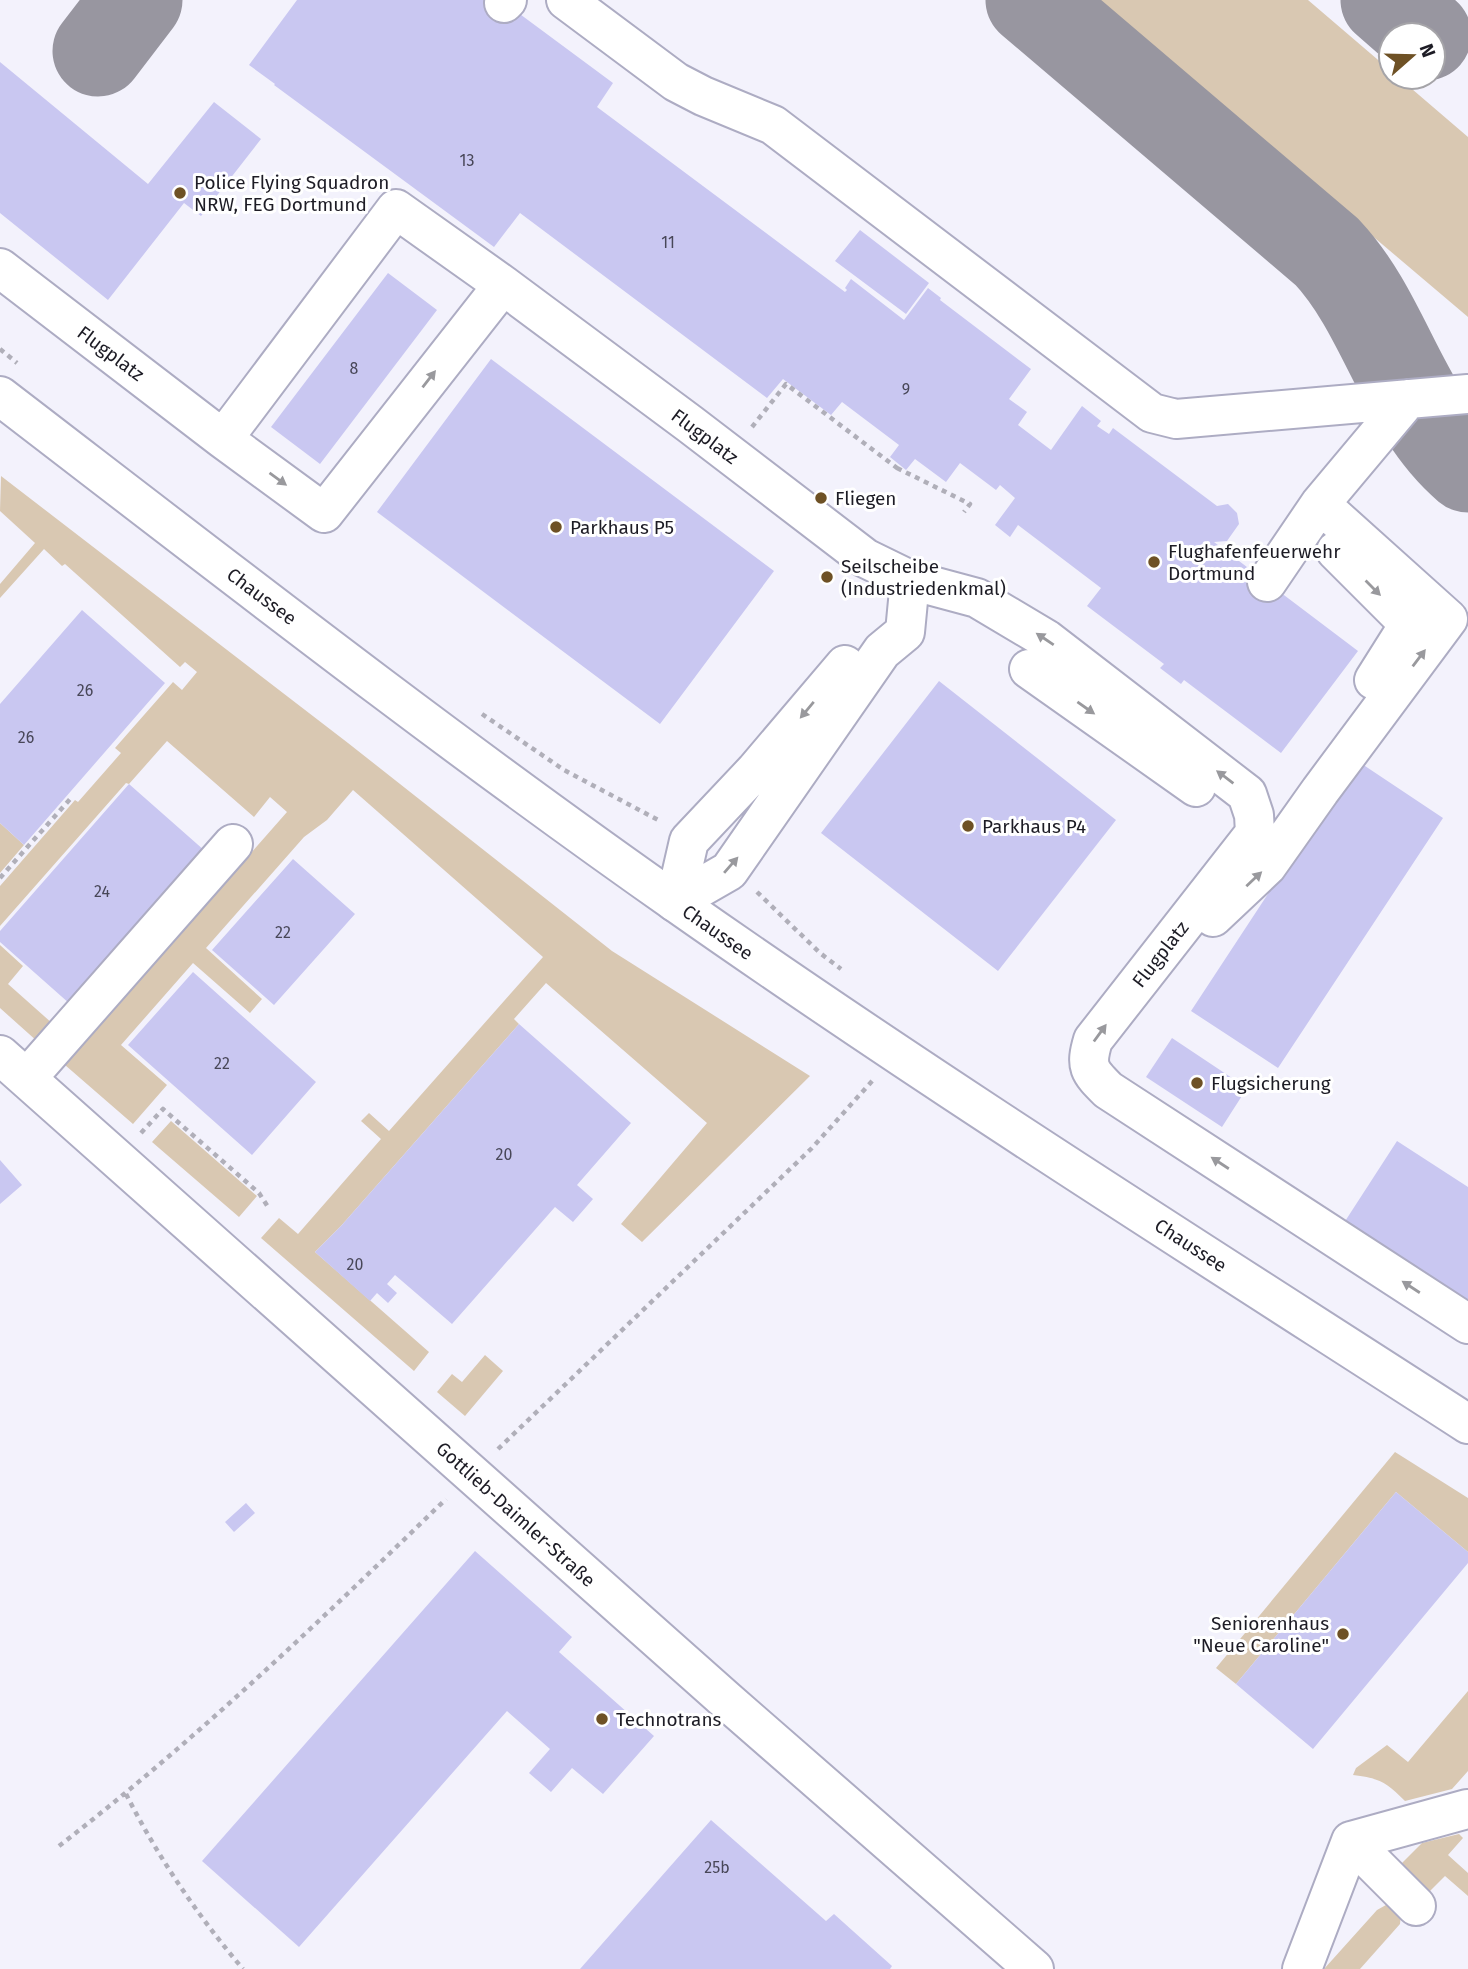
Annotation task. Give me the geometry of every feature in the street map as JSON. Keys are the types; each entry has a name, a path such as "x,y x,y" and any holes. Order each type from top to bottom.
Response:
{"street":[{"path":"566,0 676,82 773,125 1152,413 1176,419 1468,394"},
{"name":"Flugplatz","path":"223,439 396,209 503,285 864,558 910,580 977,598 1046,639 1247,794 1255,833 1093,1040 1087,1058 1091,1074 1108,1090 1468,1324"},
{"name":"Flugplatz","path":"0,268 324,513 503,285"},
{"name":"Chaussee","path":"0,396 398,700 675,902 896,1055 1468,1424"},
{"path":"1267,582 1314,513 1408,399"},
{"path":"1179,930 1212,917 1268,866 1448,619 1417,612 1314,513"},
{"path":"675,902 689,841 764,761 852,657 910,580"},
{"path":"675,902 729,871 882,651 905,632 910,580"},
{"path":"1252,814 1298,790 1417,612"},
{"path":"1029,669 1228,810 1252,814 1305,812"},
{"path":"13,1066 233,844"},
{"name":"Gottlieb-Daimler-Straße","path":"13,1066 676,1656 1034,1969"},
{"path":"1352,1841 1467,1809"},
{"path":"1352,1841 1416,1906"},
{"path":"1302,1969 1352,1841"}],"path":[{"path":"730,455 786,384 898,466 970,504 964,512"},
{"path":"0,878 71,798"},
{"path":"637,811 661,822 689,841"},
{"path":"729,871 761,895 820,953 851,976"},
{"path":"150,1123 163,1109 259,1193 268,1207"},
{"path":"126,1794 178,1885 243,1969"}],"shaded area":[{"path":"1094,0 1308,0 1377,59 1377,91 1414,91 1468,137 1468,317"},
{"path":"1,476 348,743 612,951 810,1076 642,1242 621,1224 707,1123 546,983 514,1019 519,1024 315,1252 429,1352 414,1371 261,1238 279,1218 298,1234 381,1139 361,1121 369,1113 389,1131 543,957 353,790 327,820 304,837 206,948 262,999 250,1013 193,963 121,1045 167,1085 133,1124 65,1065 287,812 270,797 254,817 167,741 129,784 126,783 0,926 0,886 75,800 78,802 121,753 115,748 173,682 182,690 197,672 185,662 180,667 65,564 62,566 44,549 0,598 0,584 35,543 0,511"},
{"path":"0,823 24,845 0,873"},
{"path":"0,945 23,966 8,984 53,1024 38,1042 0,1008"},
{"path":"171,1121 257,1196 239,1217 152,1142"},
{"path":"485,1355 503,1371 465,1416 437,1392 452,1374 462,1382"},
{"path":"1395,1452 1468,1498 1468,1552 1396,1492 1236,1684 1216,1668"},
{"path":"1468,1691 1468,1771 1452,1789 1405,1801 1382,1782 1353,1775 1356,1768 1387,1745 1408,1762"},
{"path":"1459,1834 1463,1838 1448,1855 1468,1873 1468,1896 1445,1876 1427,1894 1398,1867 1422,1843"},
{"path":"1393,1905 1401,1914 1400,1924 1360,1969 1324,1969 1377,1910"}],"building":[{"path":"297,0 501,0 613,83 597,107 845,292 851,279 904,320 928,288 1031,369 1009,399 1027,412 1018,425 1051,450 1082,406 1101,421 1097,426 1109,434 1113,428 1217,506 1228,504 1237,513 1239,524 1227,541 1214,542 1358,651 1281,753 1184,680 1181,684 1160,668 1164,664 1087,606 1101,588 1018,525 1010,537 995,525 1015,498 1000,485 996,490 960,463 946,482 915,459 906,470 890,457 899,445 842,402 831,415 783,379 767,398 520,213 494,247 274,85 249,65"},
{"path":"0,62 148,184 214,102 261,139 201,216 184,203 108,300 0,213"},
{"path":"860,230 929,283 906,314 835,261"},
{"path":"388,273 437,310 320,464 271,427"},
{"name":"Parkhaus P5","path":"491,359 774,571 660,724 377,512"},
{"path":"82,610 165,683 24,845 0,823 0,704"},
{"name":"Parkhaus P4","path":"939,681 1116,820 998,971 821,833"},
{"path":"1356,760 1443,818 1278,1068 1191,1011"},
{"path":"129,784 205,851 70,1004 0,942 0,931"},
{"path":"293,859 355,914 274,1005 212,950"},
{"path":"193,972 316,1082 252,1155 128,1045"},
{"path":"519,1024 631,1123 577,1185 593,1199 573,1222 555,1207 452,1324 395,1275 387,1284 397,1293 388,1303 377,1293 370,1301 315,1252"},
{"name":"Flugsicherung","path":"1172,1038 1247,1088 1222,1127 1146,1077"},
{"path":"1397,1141 1468,1187 1468,1313 1340,1229"},
{"path":"0,1160 22,1185 0,1204"},
{"name":"Seniorenhaus \"Neue Caroline\"","path":"1396,1492 1468,1552 1468,1563 1313,1749 1236,1684"},
{"path":"246,1503 255,1513 234,1532 225,1522"},
{"path":"475,1551 572,1637 559,1652 654,1736 603,1794 572,1768 551,1792 529,1773 550,1749 507,1711 299,1947 202,1861"},
{"path":"711,1820 826,1921 834,1914 892,1966 890,1969 580,1969"}],"taxiway":[{"path":"98,51 137,0"},
{"path":"1031,0 1327,252 1365,304 1426,419 1445,444 1468,467"},
{"path":"1386,0 1410,21"}],"place":[{"name":"Police Flying Squadron NRW, FEG Dortmund","path":"180,193"},
{"name":"Fliegen","path":"821,498"},
{"name":"Parkhaus P5","path":"556,527"},
{"name":"Flughafenfeuerwehr Dortmund","path":"1154,562"},
{"name":"Seilscheibe (Industriedenkmal)","path":"827,577"},
{"name":"Parkhaus P4","path":"968,826"},
{"name":"Flugsicherung","path":"1197,1083"},
{"name":"Seniorenhaus \"Neue Caroline\"","path":"1343,1634"},
{"name":"Technotrans","path":"602,1719"}]}
